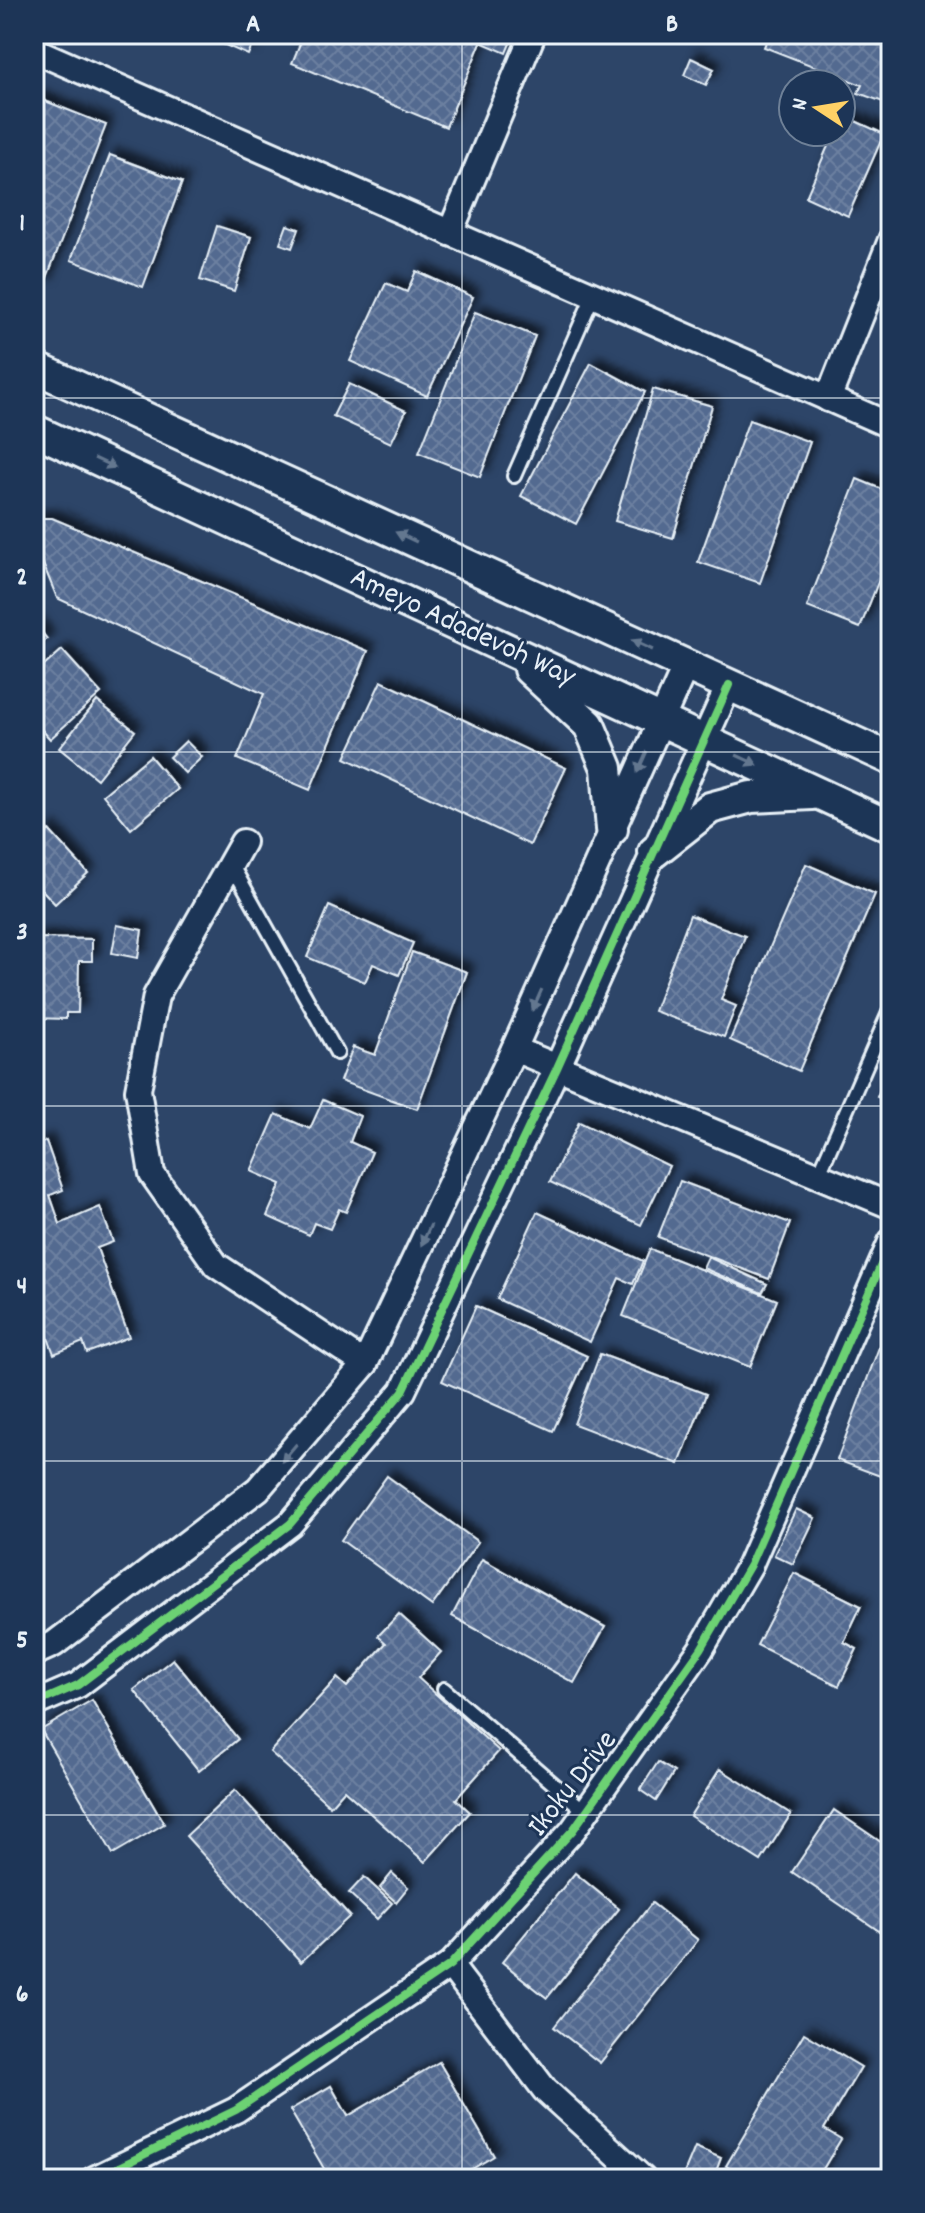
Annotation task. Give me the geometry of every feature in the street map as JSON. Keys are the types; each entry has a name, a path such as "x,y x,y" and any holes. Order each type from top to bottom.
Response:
{"street":[{"path":"450,233 533,34"},
{"path":"34,50 891,426"},
{"path":"828,399 891,240"},
{"name":"Ameyo Adadevoh Way","path":"34,367 891,759"},
{"name":"Ameyo Adadevoh Way","path":"34,430 891,827"},
{"path":"510,651 589,725 607,768 612,829"},
{"path":"34,1653 54,1644 258,1489 365,1364 514,1049 686,665"},
{"path":"34,1704 78,1685 290,1524 403,1391 557,1068 729,685"},
{"path":"654,852 710,808 751,797 819,793"},
{"path":"237,852 156,996 138,1090 152,1174 216,1265 365,1364"},
{"path":"514,1049 891,1206"},
{"name":"Ikoku Drive","path":"94,2179 236,2110 450,1965 586,1812 701,1649 750,1565 884,1278 891,1242"},
{"path":"450,1965 545,2090 643,2179"}],"lane":[{"path":"514,476 593,296"},
{"path":"237,852 337,1053"},
{"path":"818,1176 891,1008"},
{"path":"444,1689 586,1812"}],"building":[{"path":"200,34 257,34 248,55"},
{"path":"304,34 514,34 506,53 481,42 446,127 292,63"},
{"path":"769,34 891,35 891,90 886,103 858,93 862,85 857,83 857,68 818,68 764,47"},
{"path":"691,58 714,69 706,85 684,75"},
{"path":"35,97 106,125 44,285 34,280"},
{"path":"857,122 884,134 848,216 806,197 827,148 857,148"},
{"path":"110,155 182,182 143,287 71,260"},
{"path":"287,225 299,229 292,248 280,244"},
{"path":"217,226 251,237 234,291 200,280"},
{"path":"416,271 473,297 427,396 350,361 386,283 407,292"},
{"path":"475,312 535,336 480,477 419,453"},
{"path":"591,363 645,392 576,524 521,496"},
{"path":"349,384 406,411 391,443 333,416"},
{"path":"653,389 712,406 673,538 615,521"},
{"path":"749,420 810,442 760,583 698,562"},
{"path":"857,479 891,493 891,549 860,628 807,607"},
{"path":"34,518 52,518 368,651 310,790 237,759 264,694 57,598 34,542"},
{"path":"34,622 47,639 34,649"},
{"path":"62,650 101,693 50,739 34,721 34,675"},
{"path":"381,681 566,768 530,845 345,758"},
{"path":"97,701 135,731 97,779 59,748"},
{"path":"186,741 202,757 185,773 169,757"},
{"path":"150,756 178,789 131,829 103,795"},
{"path":"49,830 88,873 55,904 34,881 34,844"},
{"path":"806,864 875,894 799,1071 730,1040"},
{"path":"329,906 413,943 399,975 373,964 365,982 307,957"},
{"path":"690,915 745,936 721,1000 736,1006 724,1037 654,1011"},
{"path":"117,925 142,930 138,958 112,953"},
{"path":"34,938 92,939 92,961 79,961 78,1013 66,1013 66,1019 34,1018"},
{"path":"412,952 467,972 417,1109 340,1081 353,1047 375,1055"},
{"path":"891,1062 891,1102 877,1097"},
{"path":"323,1100 360,1116 350,1142 372,1152 346,1212 339,1209 330,1229 314,1223 309,1235 267,1216 281,1184 251,1171 276,1114 310,1129"},
{"path":"579,1122 669,1166 641,1225 550,1182"},
{"path":"46,1141 63,1190 50,1195 60,1224 100,1207 113,1242 97,1248 129,1337 87,1353 83,1342 54,1354 34,1300 34,1146"},
{"path":"680,1181 790,1223 769,1279 658,1237"},
{"path":"537,1212 643,1261 633,1284 619,1278 590,1342 497,1299"},
{"path":"650,1249 777,1300 750,1367 623,1316"},
{"path":"708,1257 767,1284 762,1293 703,1268"},
{"path":"476,1306 587,1356 553,1431 442,1381"},
{"path":"891,1315 891,1480 837,1460"},
{"path":"600,1354 706,1394 679,1464 574,1424"},
{"path":"387,1476 478,1542 432,1606 341,1540"},
{"path":"796,1509 815,1518 793,1564 774,1555"},
{"path":"482,1559 605,1627 574,1683 452,1616"},
{"path":"794,1573 861,1606 844,1642 857,1649 839,1686 757,1645"},
{"path":"399,1614 441,1652 418,1678 499,1751 456,1799 470,1812 425,1862 344,1790 330,1806 270,1752 337,1678 347,1687 386,1643 378,1636"},
{"path":"173,1659 238,1739 199,1771 134,1690"},
{"path":"92,1700 164,1824 113,1854 41,1730"},
{"path":"658,1762 674,1772 656,1801 640,1790"},
{"path":"720,1769 791,1814 761,1861 690,1816"},
{"path":"235,1790 350,1916 301,1962 186,1836"},
{"path":"834,1810 891,1849 891,1939 792,1872"},
{"path":"392,1873 408,1887 396,1902 380,1888"},
{"path":"575,1873 619,1909 547,1998 502,1962"},
{"path":"364,1877 392,1903 377,1919 349,1893"},
{"path":"652,1903 698,1940 600,2063 554,2027"},
{"path":"804,2033 861,2067 824,2129 841,2139 817,2179 748,2179 726,2166"},
{"path":"439,2062 494,2156 455,2179 357,2179 352,2169 330,2179 290,2110 331,2086 348,2116"},
{"path":"695,2147 721,2158 713,2179 683,2176"}],"cycle path":[{"path":"34,1704 78,1685 290,1524 403,1391 557,1068 729,685"},
{"path":"94,2179 236,2110 450,1965 573,1830 701,1649 750,1565 891,1242"}]}
